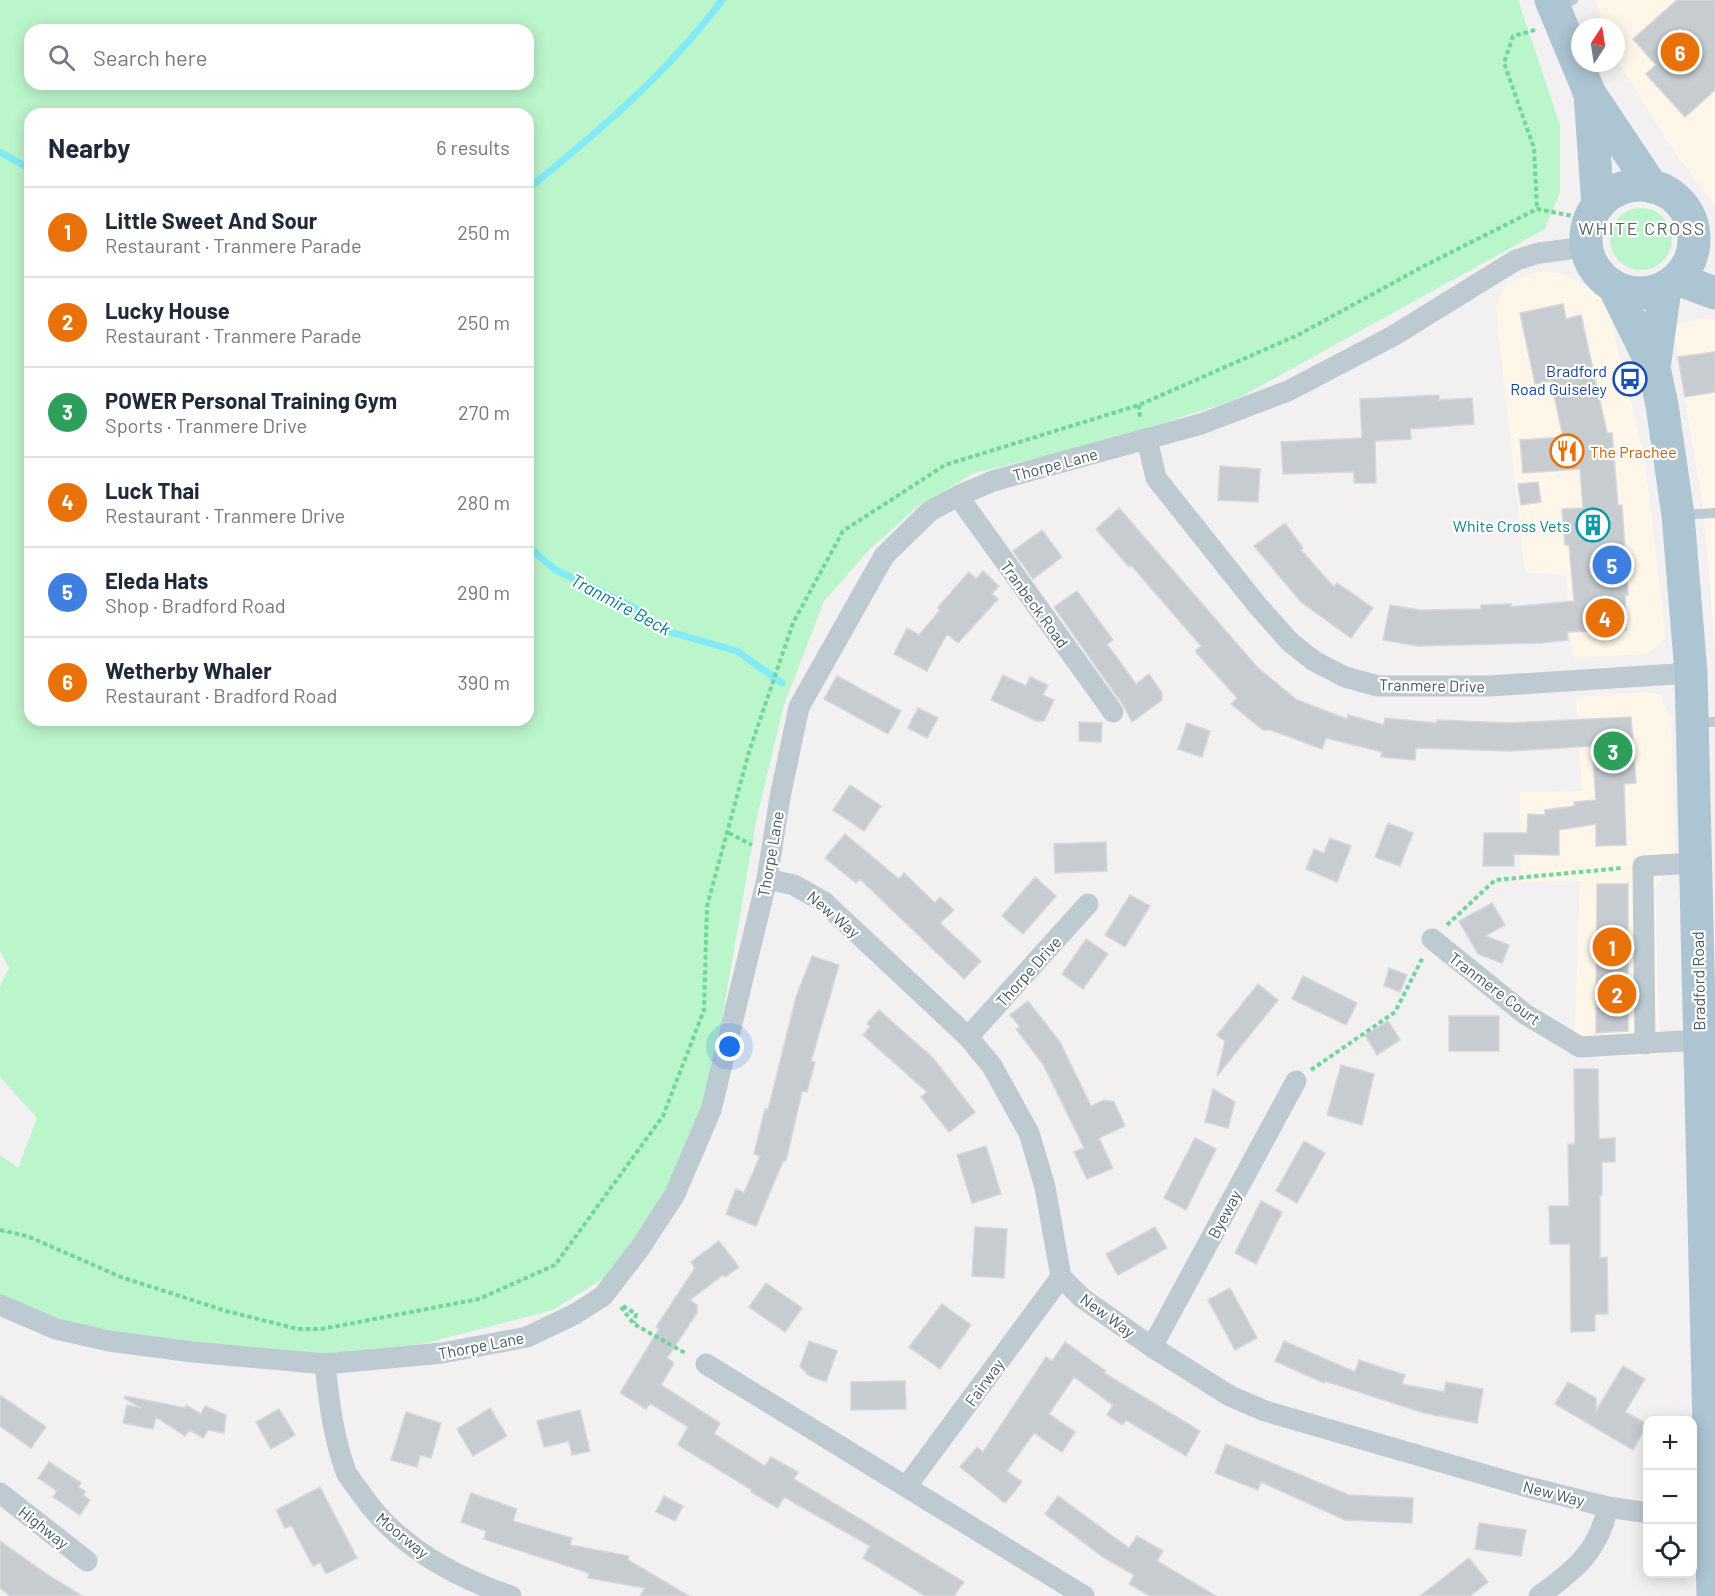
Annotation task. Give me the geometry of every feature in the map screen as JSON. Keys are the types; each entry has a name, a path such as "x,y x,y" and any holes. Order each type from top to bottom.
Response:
{"main road":[{"path":"1559,7 1590,94 1652,187"},
{"path":"1590,94 1591,263 1614,287 1638,293 1671,284 1715,293"},
{"path":"1591,224 1623,188 1638,185 1652,187 1667,192 1679,201 1715,250"},
{"path":"1671,284 1688,265 1693,249 1694,231 1688,214"},
{"name":"Bradford Road","path":"1654,368 1671,284"},
{"name":"Bradford Road","path":"1614,287 1654,368 1678,515 1691,673 1704,722 1696,863 1705,1025 1709,1190 1702,1514 1714,1576"}],"street":[{"name":"Thorpe Lane","path":"0,1305 56,1329 109,1341 325,1364 442,1353 527,1337 575,1314 603,1296 640,1248 675,1194 711,1110 767,879 780,797 799,707 884,556 930,511 958,495 993,481 1210,421 1288,391 1393,336 1516,260 1539,253 1591,224"},
{"name":"Tranmere Drive","path":"1147,440 1156,478 1257,605 1290,642 1314,661 1345,677 1378,686 1489,686 1691,673"},
{"name":"Tranbeck Road","path":"958,495 1113,712"},
{"path":"1645,1044 1643,866 1696,863"},
{"name":"New Way","path":"767,879 794,885 824,902 968,1037 992,1066 1029,1133 1045,1187 1061,1277 1082,1298 1152,1347 1230,1396 1265,1411 1524,1486 1608,1507 1643,1512"},
{"name":"Thorpe Drive","path":"968,1037 1088,904"},
{"name":"Tranmere Court","path":"1432,939 1525,1014 1580,1047 1645,1044 1705,1025"},
{"name":"Byeway","path":"1152,1347 1296,1081"},
{"name":"Fairway","path":"906,1487 1061,1277"},
{"name":"Moorway","path":"325,1364 331,1423 347,1474 376,1516 409,1544 454,1573 511,1596"},
{"path":"706,1364 1084,1596"},
{"name":"Highway","path":"0,1493 87,1561"},
{"path":"1539,1596 1585,1560 1596,1543 1608,1507"}],"lane":[{"path":"1678,515 1715,513"}],"path":[{"path":"1538,209 1534,148 1504,63 1513,36 1559,7"},
{"path":"0,1230 27,1236 121,1277 226,1311 298,1329 322,1329 479,1299 555,1265 663,1116 704,1010 707,906 749,752 793,623 843,531 945,465 1139,405 1300,334 1422,267 1538,209 1591,224"},
{"path":"617,1303 634,1324 706,1364"},
{"path":"632,1310 636,1314 634,1324"}],"shaded area":[{"path":"1595,0 1715,0 1715,205 1675,153 1624,72 1625,18 1601,18"},
{"path":"1539,271 1560,273 1577,280 1603,299 1610,316 1644,456 1662,603 1665,639 1647,654 1573,658 1566,575 1525,572 1496,309 1503,288 1507,284"},
{"path":"1711,318 1715,320 1715,649 1704,514 1674,332 1679,323"},
{"path":"1646,692 1660,695 1671,720 1675,853 1655,890 1659,1018 1663,1055 1574,1057 1580,881 1521,882 1520,792 1582,791 1576,697"}],"green space":[{"path":"0,0 1518,0 1560,125 1560,192 1545,229 1235,400 1100,443 974,473 917,507 869,550 824,601 784,705 757,817 709,1094 671,1180 615,1271 553,1310 422,1344 323,1354 135,1345 0,1299 0,1155 18,1168 37,1118 0,1077 0,986 9,968 0,951"},
{"path":"1635,208 1647,208 1663,217 1670,227 1672,239 1670,251 1663,261 1647,270 1635,270 1624,265 1615,256 1610,245 1610,233 1615,222 1624,213"}],"building":[{"path":"1677,0 1715,0 1715,90 1685,117 1646,74 1656,65 1633,39"},
{"path":"1563,304 1566,319 1581,315 1607,433 1612,433 1618,505 1622,505 1628,595 1625,595 1626,630 1567,632 1568,640 1541,643 1418,646 1383,640 1390,605 1420,610 1481,609 1481,605 1511,604 1511,607 1574,601 1569,545 1565,545 1562,509 1583,508 1580,469 1523,473 1520,440 1563,437 1551,381 1535,384 1520,313"},
{"path":"1715,352 1715,392 1685,397 1678,357"},
{"path":"1439,395 1439,400 1472,398 1474,424 1410,429 1411,439 1375,441 1376,483 1354,483 1354,472 1283,474 1281,442 1362,438 1360,399"},
{"path":"1220,466 1260,469 1258,502 1218,500"},
{"path":"1538,482 1541,502 1521,505 1518,484"},
{"path":"1119,508 1258,668 1297,700 1347,719 1348,715 1384,725 1385,718 1437,723 1437,720 1510,723 1631,717 1636,783 1624,784 1626,845 1596,846 1596,824 1559,830 1559,855 1514,854 1514,866 1483,866 1484,833 1527,833 1528,814 1545,815 1545,810 1575,806 1574,802 1596,800 1592,746 1511,751 1416,748 1415,760 1381,757 1382,752 1326,738 1322,749 1271,730 1263,730 1231,704 1237,698 1195,651 1201,646 1131,565 1129,567 1096,529"},
{"path":"1285,523 1303,548 1301,550 1334,587 1337,583 1373,608 1351,638 1301,602 1254,546"},
{"path":"1042,530 1062,557 1033,579 1013,551"},
{"path":"983,571 999,586 992,594 998,599 958,643 947,634 927,671 894,654 907,628 919,635 940,610 937,608 969,572 976,579"},
{"path":"1077,591 1113,640 1107,644 1136,684 1149,674 1162,693 1162,700 1132,722 1123,705 1054,607"},
{"path":"1003,675 1026,686 1030,677 1048,685 1043,695 1054,700 1044,721 1037,721 991,700"},
{"path":"837,676 901,711 888,734 824,699"},
{"path":"918,708 938,718 927,738 908,728"},
{"path":"1079,722 1102,723 1101,742 1079,741"},
{"path":"1187,723 1210,731 1202,757 1178,749"},
{"path":"850,785 881,806 864,831 833,810"},
{"path":"1388,823 1413,833 1400,866 1375,857"},
{"path":"845,834 899,879 904,873 935,903 940,897 954,910 940,923 981,961 964,979 860,879 856,883 825,858"},
{"path":"1330,838 1351,846 1337,882 1306,869 1314,849 1324,853"},
{"path":"1106,842 1107,871 1055,873 1054,844"},
{"path":"1035,877 1056,896 1023,934 1002,916"},
{"path":"1597,884 1628,884 1628,1031 1596,1033"},
{"path":"1130,895 1150,906 1125,947 1105,935"},
{"path":"1492,903 1505,925 1485,936 1509,945 1502,963 1478,954 1459,921"},
{"path":"1086,939 1108,954 1083,989 1062,974"},
{"path":"812,956 839,965 811,1061 815,1062 807,1092 802,1091 786,1161 783,1161 756,1226 726,1214 736,1189 744,1193 760,1156 754,1154 765,1109 768,1110 796,997"},
{"path":"1389,968 1407,975 1400,992 1384,986"},
{"path":"1303,976 1357,1003 1346,1025 1292,999"},
{"path":"1258,984 1278,1000 1217,1076 1225,1041 1217,1035"},
{"path":"1028,1001 1060,1042 1091,1106 1104,1100 1114,1102 1125,1126 1099,1138 1113,1168 1087,1179 1074,1152 1084,1148 1043,1064 1016,1029 1020,1027 1010,1015"},
{"path":"879,1010 933,1058 975,1112 949,1132 921,1097 927,1092 863,1035 870,1027 867,1023"},
{"path":"1449,1016 1499,1016 1499,1051 1449,1051"},
{"path":"1388,1021 1400,1040 1377,1055 1365,1035"},
{"path":"1341,1065 1374,1074 1362,1125 1327,1115"},
{"path":"1574,1069 1598,1069 1599,1139 1615,1138 1615,1162 1602,1162 1602,1195 1600,1195 1600,1258 1607,1257 1608,1314 1595,1314 1595,1331 1571,1332 1570,1244 1550,1244 1549,1206 1569,1206 1568,1144 1575,1144"},
{"path":"1213,1089 1235,1102 1228,1128 1205,1122"},
{"path":"1195,1138 1216,1149 1186,1210 1164,1198"},
{"path":"1304,1141 1325,1153 1297,1203 1276,1191"},
{"path":"986,1146 1001,1194 972,1203 957,1155"},
{"path":"1261,1201 1282,1212 1256,1264 1235,1253"},
{"path":"975,1227 1007,1229 1004,1278 972,1276"},
{"path":"1155,1227 1167,1248 1118,1275 1106,1254"},
{"path":"719,1241 739,1267 725,1277 723,1275 690,1300 697,1305 697,1313 667,1358 674,1363 661,1385 720,1423 714,1434 765,1466 771,1457 798,1472 794,1479 964,1582 954,1596 925,1596 863,1558 870,1546 784,1497 778,1508 751,1492 752,1490 678,1445 688,1427 650,1403 646,1409 620,1393 659,1329 656,1327 695,1268 691,1262"},
{"path":"766,1283 802,1308 785,1332 749,1307"},
{"path":"1230,1288 1257,1338 1235,1350 1208,1300"},
{"path":"942,1304 971,1325 940,1369 909,1347"},
{"path":"809,1341 837,1351 826,1382 808,1375 800,1366"},
{"path":"1284,1341 1355,1372 1359,1360 1405,1375 1402,1384 1444,1392 1446,1382 1483,1389 1477,1423 1424,1413 1325,1381 1324,1383 1275,1361"},
{"path":"1065,1342 1106,1371 1104,1373 1200,1431 1186,1456 1126,1420 1123,1425 1107,1415 1113,1405 1074,1377 1049,1414 1075,1432 1062,1452 1034,1433 1007,1471 1022,1482 1005,1503 960,1467 977,1447 983,1452 1046,1357 1052,1361"},
{"path":"1623,1366 1645,1379 1625,1412 1643,1422 1643,1431 1633,1450 1555,1404 1568,1382 1596,1398 1596,1411"},
{"path":"905,1381 906,1409 851,1410 851,1382"},
{"path":"0,1395 46,1427 31,1448 0,1426"},
{"path":"125,1396 185,1408 186,1405 201,1414 205,1406 226,1415 224,1433 208,1430 203,1438 189,1430 185,1436 156,1417 153,1429 123,1423 127,1405 141,1408 124,1398"},
{"path":"490,1408 507,1436 473,1456 457,1429"},
{"path":"279,1409 295,1435 271,1449 256,1422"},
{"path":"580,1410 590,1451 572,1455 569,1441 544,1447 537,1421"},
{"path":"406,1412 441,1423 431,1458 420,1455 417,1467 391,1460"},
{"path":"1226,1444 1349,1495 1413,1498 1412,1523 1345,1520 1261,1482 1258,1490 1215,1473"},
{"path":"49,1462 81,1483 78,1487 85,1491 83,1495 90,1500 80,1515 53,1497 57,1491 38,1478"},
{"path":"320,1487 357,1558 326,1574 320,1562 313,1566 291,1525 285,1528 276,1510"},
{"path":"471,1493 517,1509 513,1521 572,1538 570,1545 629,1556 628,1560 689,1596 640,1596 645,1588 588,1578 589,1573 484,1539 486,1531 461,1522"},
{"path":"664,1496 683,1506 675,1521 656,1512"},
{"path":"1058,1496 1129,1548 1137,1536 1163,1551 1157,1561 1216,1596 1150,1596 1129,1584 1134,1575 1103,1557 1045,1514"},
{"path":"1479,1523 1526,1530 1521,1556 1475,1549"},
{"path":"0,1541 82,1596 10,1596 0,1588"},
{"path":"1469,1558 1488,1582 1470,1596 1420,1596"}],"waterway":[{"path":"534,184 580,146 655,77 701,27 722,0"},
{"path":"0,152 24,166"},
{"name":"Tranmire Beck","path":"534,552 556,570 641,611 660,629 737,651 782,683"}],"place":[{"name":"Wetherby Whaler","path":"1680,52"},
{"name":"Bradford Road Guiseley","path":"1630,379"},
{"name":"The Prachee","path":"1567,451"},
{"name":"White Cross Vets","path":"1593,525"},
{"name":"Eleda Hats","path":"1612,565"},
{"name":"Luck Thai","path":"1605,618"},
{"name":"POWER Personal Training Gym","path":"1613,751"},
{"name":"Little Sweet And Sour","path":"1612,947"},
{"name":"Lucky House","path":"1617,994"}],"district":[{"name":"WHITE CROSS","path":"1642,228"}]}
